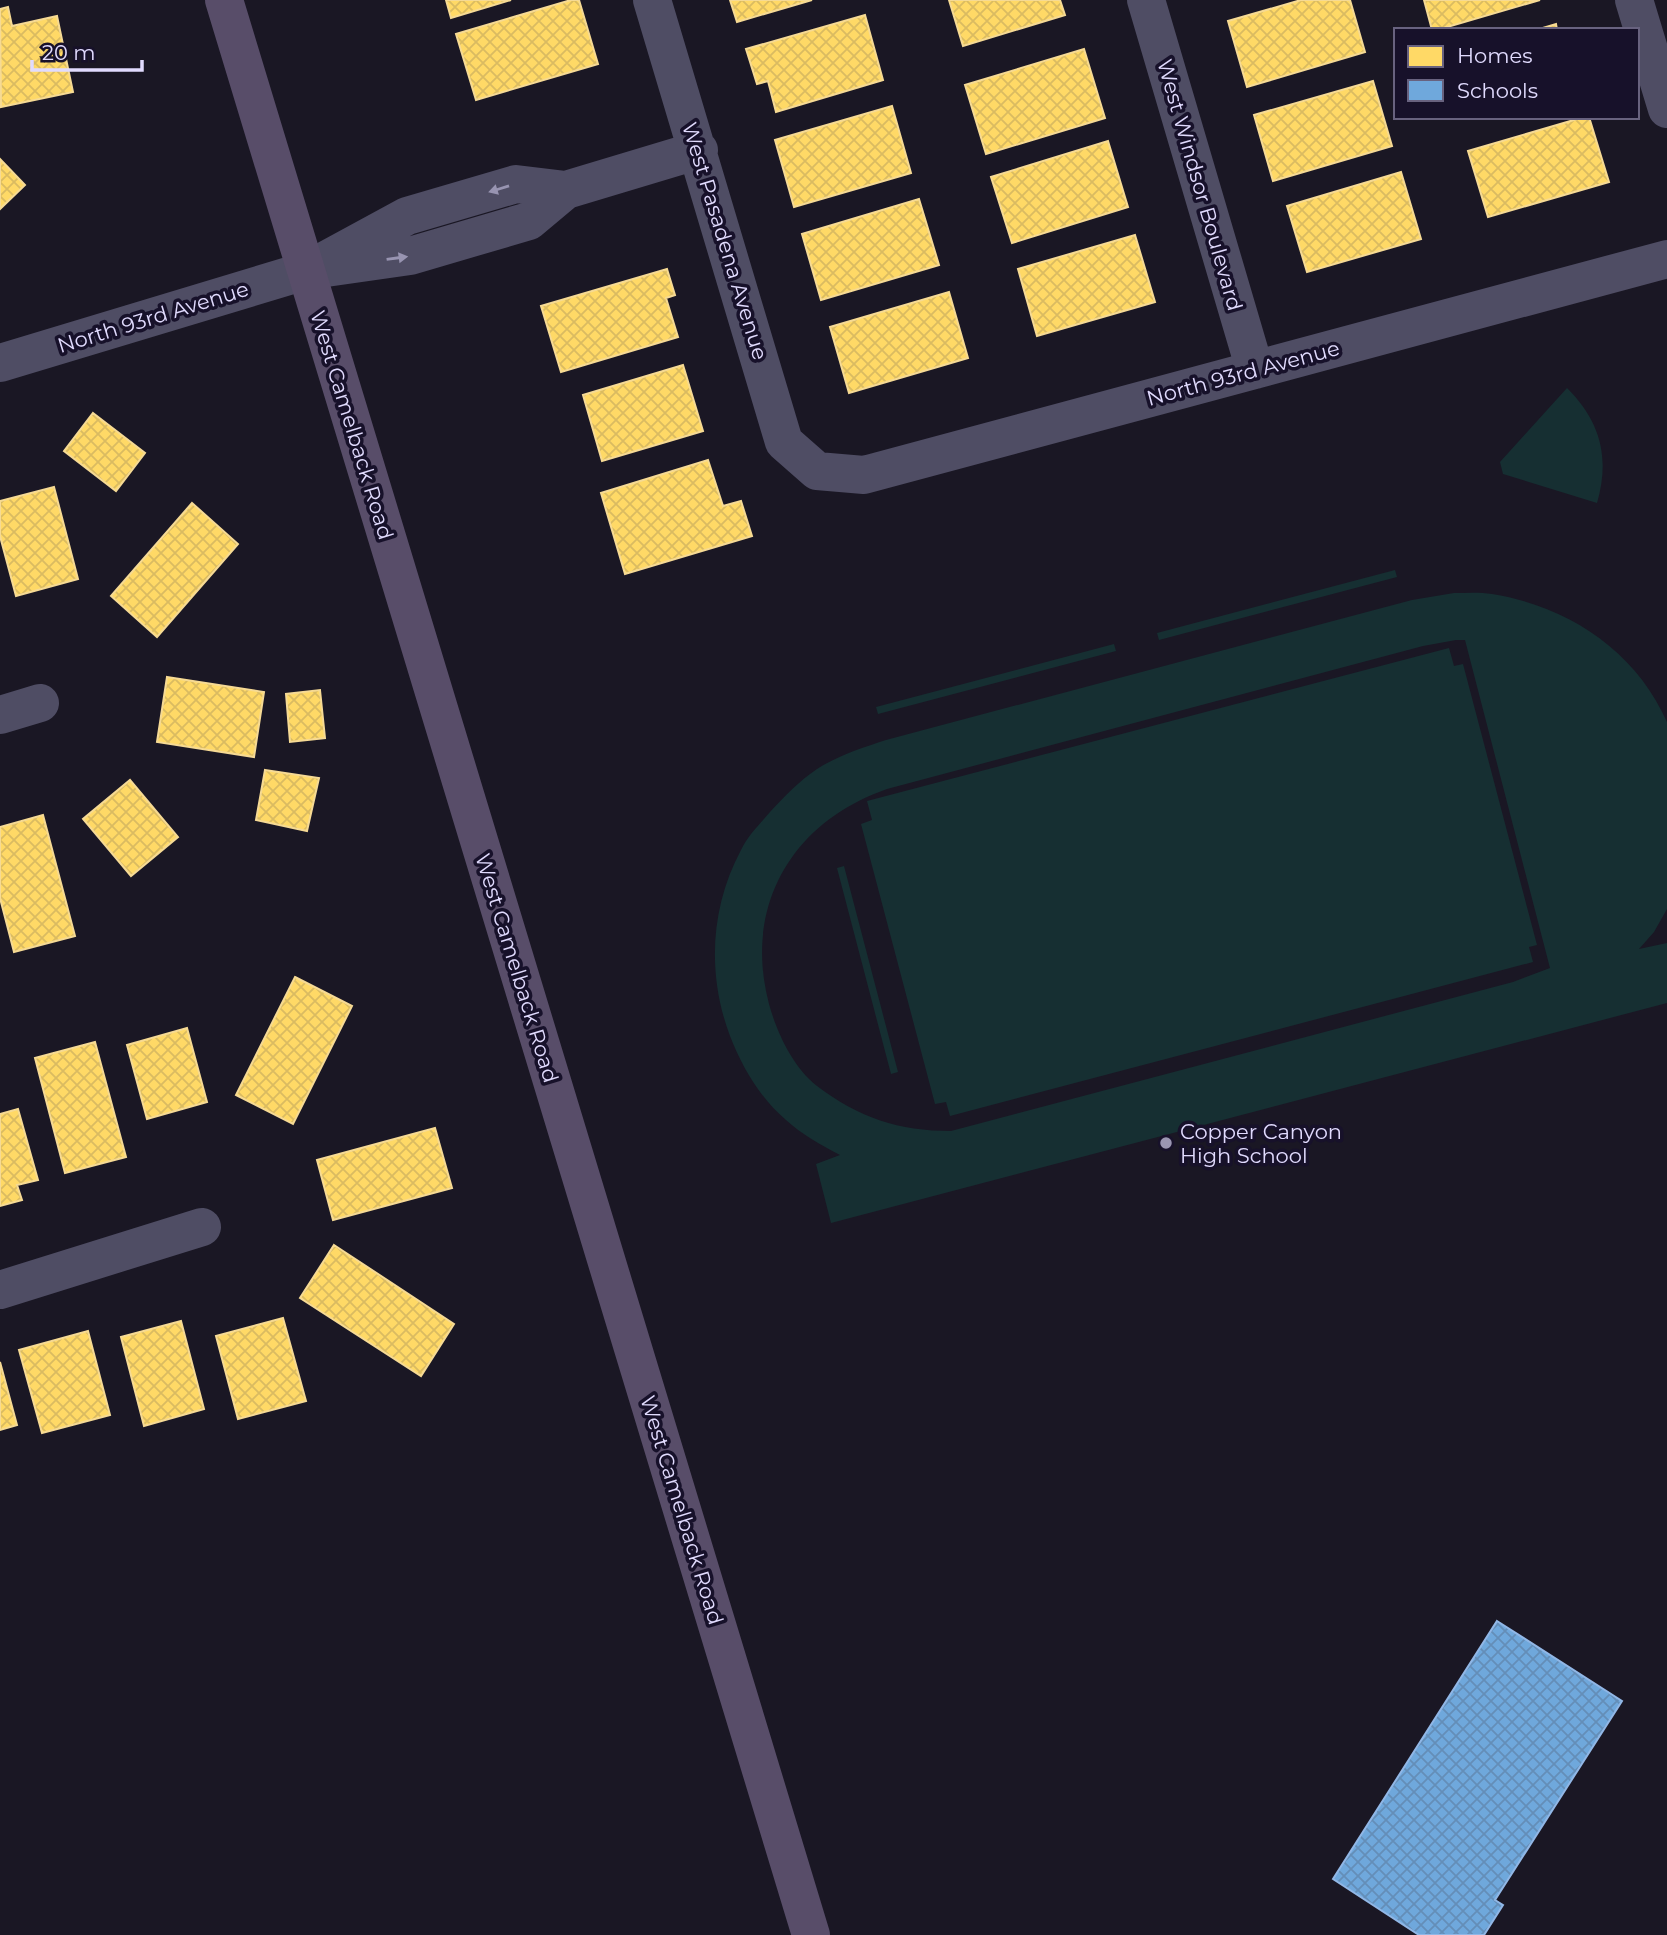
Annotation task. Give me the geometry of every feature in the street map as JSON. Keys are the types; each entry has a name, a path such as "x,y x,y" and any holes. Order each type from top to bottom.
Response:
{"main road":[{"name":"West Camelback Road","path":"224,0 811,1935"}],"street":[{"name":"West Pasadena Avenue","path":"652,0 784,442 817,471"},
{"name":"West Windsor Boulevard","path":"1146,0 1255,370"},
{"path":"1634,0 1667,109"},
{"name":"North 93rd Avenue","path":"0,363 305,271 410,256 529,221 566,190 698,150"},
{"name":"North 93rd Avenue","path":"817,471 864,475 1667,259"},
{"path":"0,715 40,703"},
{"path":"0,1290 202,1227"}],"green space":[{"path":"1567,388 1588,414 1600,441 1603,471 1597,503 1503,474 1500,462"},
{"path":"1395,570 1397,577 1159,640 1157,633"},
{"path":"1454,593 1483,593 1520,600 1547,609 1573,621 1618,653 1654,697 1667,722 1667,909 1654,932 1639,949 1667,943 1667,1003 831,1223 816,1164 840,1155 792,1125 760,1092 730,1036 718,989 715,942 723,895 744,845 770,812 817,769 842,756 886,740 1412,600","holes":["1465,640 1550,968 1513,982 951,1131 897,1125 848,1107 817,1086 793,1059 772,1015 763,968 763,934 770,902 783,872 801,846 825,823 854,804 887,789 1423,646"]},
{"path":"1114,644 1116,651 878,714 876,707"},
{"path":"1449,648 1454,666 1463,664 1537,945 1529,947 1533,962 950,1116 946,1102 935,1104 861,824 872,820 867,801"},
{"path":"844,866 898,1072 891,1074 837,868"}],"building: Homes":[{"path":"446,0 511,0 451,18"},
{"path":"571,0 579,0 598,64 476,100 456,34"},
{"path":"730,0 812,0 737,22"},
{"path":"949,0 1060,0 1065,15 963,46"},
{"path":"1301,0 1350,0 1365,52 1247,87 1228,21"},
{"path":"1424,0 1540,0 1444,28 1431,28"},
{"path":"8,7 12,26 57,16 73,92 1,107 0,9"},
{"path":"865,15 883,80 776,112 768,81 757,84 746,49"},
{"path":"1084,49 1105,118 986,154 965,85"},
{"path":"1373,81 1392,146 1273,181 1254,115"},
{"path":"892,106 911,173 794,207 775,140"},
{"path":"1577,119 1590,119 1609,182 1488,217 1468,151"},
{"path":"1108,141 1128,207 1012,243 991,177"},
{"path":"0,159 25,185 0,209"},
{"path":"1401,172 1421,239 1307,272 1287,206"},
{"path":"919,199 939,265 821,300 802,234"},
{"path":"1135,235 1155,302 1037,336 1018,269"},
{"path":"667,269 675,295 666,298 678,337 561,372 541,306"},
{"path":"949,292 968,358 849,393 830,327"},
{"path":"683,365 703,431 602,461 583,395"},
{"path":"93,413 145,453 116,491 64,451"},
{"path":"708,460 723,506 741,501 752,536 625,574 601,493"},
{"path":"54,487 78,579 16,596 0,536 0,501"},
{"path":"192,503 238,544 157,637 111,596"},
{"path":"167,677 264,692 254,757 157,742"},
{"path":"320,690 325,738 290,742 286,694"},
{"path":"265,770 319,778 307,831 256,820"},
{"path":"130,780 178,837 131,876 83,819"},
{"path":"43,815 75,936 14,952 0,898 0,827"},
{"path":"295,977 352,1006 293,1124 236,1095"},
{"path":"187,1028 207,1102 147,1119 127,1045"},
{"path":"95,1042 126,1157 65,1173 35,1058"},
{"path":"18,1109 38,1180 17,1185 22,1200 0,1206 0,1114"},
{"path":"435,1128 452,1188 333,1220 317,1160"},
{"path":"334,1245 454,1324 421,1376 300,1298"},
{"path":"283,1318 306,1401 238,1419 216,1336"},
{"path":"181,1321 204,1409 144,1426 121,1337"},
{"path":"88,1331 110,1415 42,1433 19,1350"},
{"path":"0,1362 17,1425 0,1430"}],"building: Schools":[{"path":"1497,1621 1622,1701 1495,1900 1503,1905 1484,1935 1419,1935 1333,1879"}],"place":[{"name":"Copper Canyon High School","path":"1166,1143"}]}
